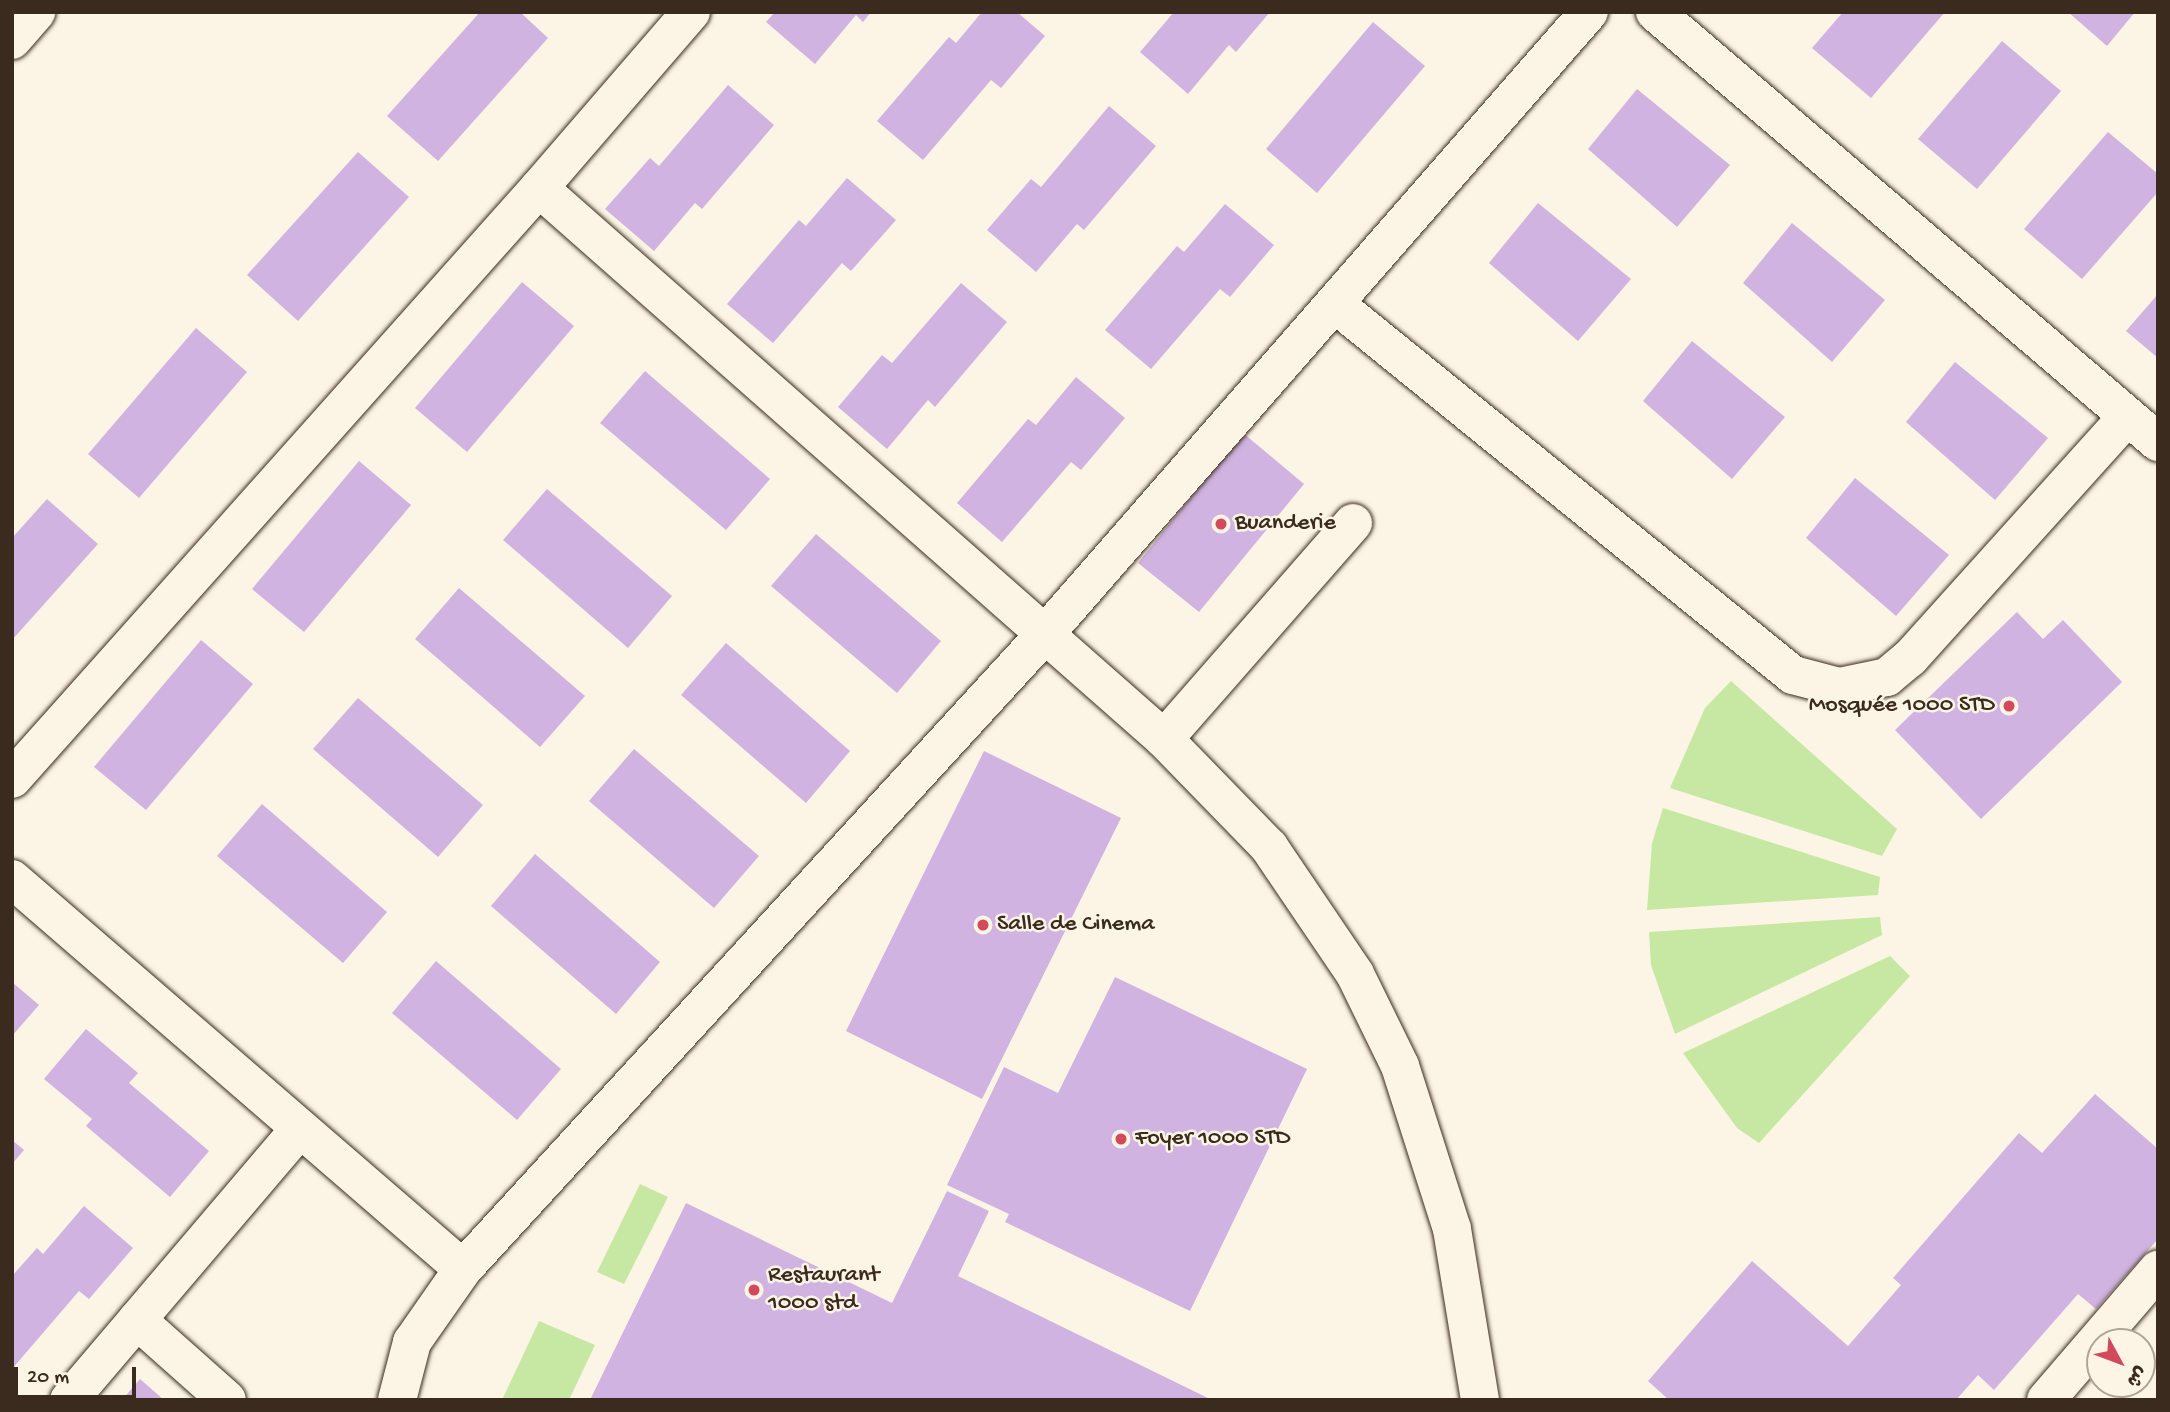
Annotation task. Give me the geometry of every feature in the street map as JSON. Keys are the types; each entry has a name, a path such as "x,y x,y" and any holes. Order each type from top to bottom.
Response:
{"street":[{"path":"12,40 36,12"},
{"path":"12,779 539,188 691,12"},
{"path":"397,1400 412,1342 463,1269 1045,634 1589,12"},
{"path":"1655,12 2158,442"},
{"path":"539,188 1164,739 1286,870 1380,1022 1452,1229 1480,1400"},
{"path":"1335,304 1793,675 1827,686 1864,685 1910,658 2127,417"},
{"path":"1164,739 1353,523"},
{"path":"12,879 298,1131 463,1269"},
{"path":"69,1400 298,1131"},
{"path":"2046,1400 2158,1270"},
{"path":"137,1320 227,1400"}],"green space":[{"path":"1731,681 1897,829 1882,856 1670,788 1705,708"},
{"path":"1663,808 1880,877 1878,895 1647,910 1652,843"},
{"path":"1880,917 1882,935 1675,1034 1651,965 1649,932"},
{"path":"1890,956 1910,976 1759,1143 1737,1128 1683,1053"},
{"path":"640,1184 668,1197 624,1284 597,1272"},
{"path":"539,1321 595,1345 569,1400 502,1400"}],"building":[{"path":"480,12 520,12 548,38 438,161 387,116"},
{"path":"775,12 871,12 863,22 856,15 815,64 766,22"},
{"path":"982,12 1017,12 1045,36 1001,88 991,80 923,160 877,121 949,37 956,43"},
{"path":"1174,12 1270,12 1236,52 1229,45 1188,94 1140,52"},
{"path":"1843,12 1945,12 1871,98 1812,48"},
{"path":"2068,12 2135,12 2107,46"},
{"path":"1373,22 1425,66 1317,193 1266,149"},
{"path":"2002,41 2061,91 1977,189 1918,139"},
{"path":"728,85 774,125 702,209 695,203 654,251 605,209 650,158 659,166"},
{"path":"1637,89 1730,165 1677,227 1588,149"},
{"path":"1109,106 1156,146 1084,230 1077,224 1036,272 987,230 1031,179 1041,187"},
{"path":"2108,132 2158,174 2158,192 2082,279 2024,229"},
{"path":"358,152 409,197 298,321 247,275"},
{"path":"847,178 896,220 851,271 842,263 773,343 727,304 799,220 806,226"},
{"path":"1538,203 1631,279 1578,341 1489,263"},
{"path":"1225,204 1274,245 1230,297 1220,289 1151,369 1105,330 1177,246 1184,252"},
{"path":"1792,223 1885,300 1832,362 1743,283"},
{"path":"522,282 574,326 467,452 415,408"},
{"path":"961,283 1007,322 935,407 928,400 887,449 838,407 882,355 892,363"},
{"path":"2158,294 2158,358 2126,331"},
{"path":"196,328 247,372 139,498 88,454"},
{"path":"1692,341 1785,417 1732,479 1643,401"},
{"path":"1955,362 2048,438 1995,500 1906,422"},
{"path":"645,371 770,479 726,530 600,423"},
{"path":"1076,377 1125,418 1081,470 1071,462 1002,542 957,503 1028,419 1036,425"},
{"name":"Buanderie","path":"1243,433 1304,484 1199,612 1138,563"},
{"path":"359,461 411,505 304,632 252,589"},
{"path":"1855,478 1949,555 1896,616 1806,538"},
{"path":"547,489 672,596 628,648 503,540"},
{"path":"47,499 98,544 12,640 12,538"},
{"path":"816,534 941,641 897,693 771,586"},
{"path":"459,588 585,696 540,747 415,639"},
{"name":"Mosquée 1000 STD","path":"2017,612 2043,639 2063,620 2122,682 1981,819 1895,730"},
{"path":"201,640 253,684 146,810 94,767"},
{"path":"726,643 850,751 806,803 681,695"},
{"path":"358,698 483,805 438,857 313,749"},
{"path":"634,749 759,856 714,908 589,801"},
{"name":"Salle de Cinema","path":"984,751 1121,818 982,1099 846,1031"},
{"path":"262,804 387,912 343,963 217,856"},
{"path":"535,854 660,962 616,1014 491,906"},
{"path":"436,961 561,1069 517,1120 392,1013"},
{"name":"Foyer 1000 STD","path":"1115,977 1307,1069 1190,1311 1005,1222 1009,1214 947,1185 1004,1067 1058,1093"},
{"path":"12,982 39,1005 12,1036"},
{"path":"86,1029 138,1073 129,1083 209,1151 170,1197 86,1126 92,1119 44,1079"},
{"path":"2095,1094 2158,1149 2158,1239 2096,1309 2078,1294 1994,1390 1978,1375 1956,1400 1669,1400 1648,1381 1752,1261 1848,1346 1901,1285 1893,1278 2019,1133 2042,1153"},
{"path":"12,1140 24,1150 12,1164"},
{"name":"Restaurant 1000 std","path":"947,1191 989,1211 958,1276 1212,1400 590,1400 686,1203 892,1303"},
{"path":"84,1206 133,1248 89,1299 79,1291 12,1369 12,1276 37,1248 43,1254"},
{"path":"140,1379 164,1400 122,1400"}],"place":[{"name":"Buanderie","path":"1221,524"},
{"name":"Mosquée 1000 STD","path":"2009,706"},
{"name":"Salle de Cinema","path":"983,925"},
{"name":"Foyer 1000 STD","path":"1121,1139"},
{"name":"Restaurant 1000 std","path":"754,1290"}]}
